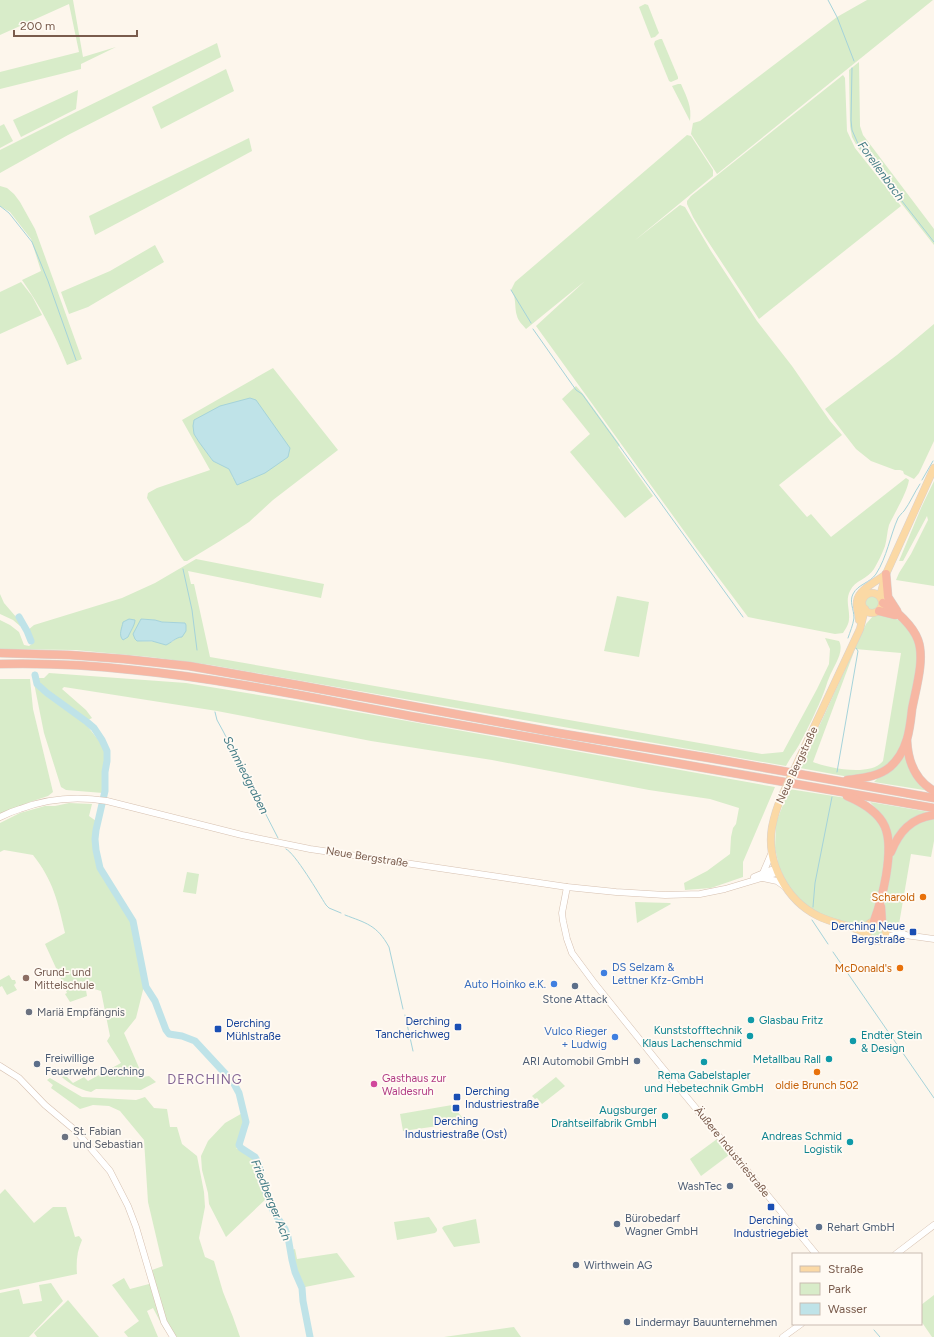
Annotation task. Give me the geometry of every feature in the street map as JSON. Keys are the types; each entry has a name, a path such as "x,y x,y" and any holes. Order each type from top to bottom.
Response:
{"highway":[{"path":"836,781 868,777 882,772 897,758 907,738 921,654 918,638 912,627 888,598 886,574"},
{"path":"878,606 904,619"},
{"path":"0,653 70,655 188,666 551,732 709,758 934,798"},
{"path":"0,664 78,665 188,677 934,808"},
{"path":"907,738 909,755 914,770 920,780 934,790"},
{"path":"834,790 863,803 877,814 886,831 890,855"},
{"path":"878,924 890,855 897,839 907,826 922,818 934,815"}],"main road":[{"path":"860,629 878,606 886,574 934,468"},
{"path":"860,629 865,609 862,604 863,599 866,594 873,592 886,574"},
{"path":"860,629 857,604 858,595 886,574"},
{"path":"873,592 878,606"},
{"path":"865,609 878,606"},
{"name":"Neue Bergstraße","path":"777,871 772,852 771,837 776,811 860,629"},
{"path":"777,871 784,886 799,903 825,920 848,926 867,934 871,939 877,941 885,936 878,924"},
{"path":"848,926 878,924"},
{"path":"867,934 866,931 878,924"}],"street":[{"name":"Neue Bergstraße","path":"0,818 33,804 58,798 84,798 107,801 242,835 295,846 567,887 644,894 700,894 740,884 762,876 773,874 777,871"},
{"path":"772,852 762,876 776,881 784,886"},
{"name":"Äußere Industriestraße","path":"567,887 562,913 567,939 572,953 595,984 815,1253"},
{"path":"878,924 905,935"},
{"path":"885,936 905,935 934,939"},
{"path":"0,1066 20,1078 45,1105 76,1131 110,1171 128,1206 136,1227 164,1322 173,1337"},
{"path":"897,1253 934,1225"},
{"path":"783,1337 800,1325"}],"green space":[{"path":"0,0 73,0 83,57 116,47 81,64 81,69 0,89 0,72 79,52 69,4 0,35"},
{"path":"867,0 933,0 717,174 691,134 693,123 700,121 837,17"},
{"path":"645,4 648,5 659,33 655,37 651,38 639,7"},
{"path":"662,39 678,77 678,79 671,82 669,81 654,44 655,41"},
{"path":"217,43 221,57 68,135 0,173 0,150"},
{"path":"859,62 860,126 863,135 934,229 934,245 858,148 852,137 850,126 849,70"},
{"path":"226,69 234,91 161,129 152,107"},
{"path":"843,75 845,78 847,131 855,148 901,206 759,319 705,237 693,217 687,201 691,196"},
{"path":"681,84 688,102 690,121 672,86"},
{"path":"78,90 76,109 21,137 13,120"},
{"path":"4,124 13,141 0,148 0,126"},
{"path":"687,135 691,136 713,170 713,176 634,241 680,205 685,207 711,251 757,321 792,366 830,421 842,435 779,485 807,517 811,514 831,537 906,478 909,480 903,497 889,525 885,546 877,564 868,575 852,587 850,591 848,598 849,621 843,633 835,634 748,617 697,549 536,326 585,281 526,329 519,321 516,313 514,296 511,290 515,282"},
{"path":"249,138 252,151 95,235 89,216"},
{"path":"0,186 7,188 14,194 35,229 82,359 67,365 47,321 22,280 41,271 31,239 10,212 0,206"},
{"path":"155,245 164,262 88,307 69,314 61,292 110,271"},
{"path":"21,282 32,296 42,315 0,334 0,292"},
{"path":"934,324 934,441 919,473 914,479 904,474 903,471 895,470 871,461 856,449 825,409 897,355"},
{"path":"273,368 338,450 273,500 249,522 187,561 184,561 147,498 148,493 157,488 210,470 182,420","holes":["194,434 265,473 233,478 229,468 213,461"]},
{"path":"576,386 620,445 618,447 653,496 625,518 570,452 590,434 562,399"},
{"path":"934,481 934,586 896,580 928,520 927,516 903,561 899,561"},
{"path":"196,559 324,584 321,598 188,571 191,584 194,584 210,657 762,754 783,752 829,664 830,649 825,638 839,641 841,650 816,712 786,766 211,665 150,657 75,650 0,649 0,620 19,632 24,645 29,646 33,643 28,630 34,625 122,598 155,583","holes":["142,619 162,622 185,623 178,637 172,642 137,641 135,639 135,630"]},
{"path":"0,594 4,603 23,625 20,626 13,620 0,614"},
{"path":"617,596 649,602 639,657 604,651"},
{"path":"869,596 875,596 879,600 879,606 875,610 869,610 865,606 865,600"},
{"path":"879,614 889,616 904,624 910,631 916,647 917,666 903,745 888,766 876,773 849,777 800,768 866,624 873,616","holes":["855,649 901,653 883,761 877,766 860,770 839,769 813,762"]},
{"path":"49,673 186,683 296,701 775,787 743,862 743,877 711,888 685,890 684,883 707,871 730,854 731,837 733,828 736,824 739,808 710,799 649,790 492,760 371,741 217,711 64,687 62,689 86,710 92,718 84,722 100,742 105,752 106,761 102,774 103,793 66,790 61,787 44,733 33,678 44,678"},
{"path":"0,679 30,679 33,709 53,792 48,796 0,814"},
{"path":"905,750 930,791 874,782"},
{"path":"789,789 846,798 863,805 883,826 886,853 878,904 873,916 867,922 854,924 840,922 822,915 805,905 789,887 779,867 775,848 776,823"},
{"path":"870,802 929,812 892,842 881,814"},
{"path":"69,803 92,804 89,816 96,821 93,841 99,869 132,923 145,982 136,1018 124,1033 143,1077 149,1076 156,1082 141,1090 96,1089 91,1092 72,1085 56,1072 60,1070 73,1083 84,1077 88,1081 121,1063 107,1041 110,1036 101,991 91,988 86,990 87,996 70,1002 65,994 67,993 67,990 45,944 65,933 54,892 40,864 33,855 4,850 0,852 0,823 20,813 45,806 55,806"},
{"path":"934,818 934,841 931,857 911,854 898,930 889,926 885,922 884,905 892,854 898,840 916,823"},
{"path":"187,872 199,874 196,894 183,892"},
{"path":"635,902 670,903 671,904 637,923"},
{"path":"873,924 879,924 883,928 883,934 879,938 873,938 869,934 869,928"},
{"path":"9,975 12,980 15,980 16,983 14,985 17,990 7,995 2,986 0,987 0,980"},
{"path":"556,1077 565,1086 542,1104 537,1098 535,1099 532,1096"},
{"path":"50,1078 82,1097 136,1100 145,1097 154,1108 167,1109 170,1127 177,1127 182,1144 197,1156 204,1192 205,1207 199,1238 205,1257 214,1261 223,1292 240,1337 177,1337 164,1329 153,1308 147,1311 158,1337 128,1337 124,1332 139,1321 112,1285 124,1278 130,1289 149,1284 154,1279 152,1270 163,1266 148,1202 144,1140 120,1111 109,1106 93,1105 80,1109 51,1088 53,1085 47,1080"},
{"path":"452,1105 466,1122 403,1131 400,1114"},
{"path":"246,1111 247,1122 242,1143 243,1147 236,1148 255,1159 267,1198 226,1237 209,1204 208,1193 202,1170 201,1156 208,1141 225,1123"},
{"path":"717,1139 729,1155 701,1176 690,1159"},
{"path":"5,1189 34,1223 53,1207 66,1207 75,1237 79,1236 82,1240 77,1257 77,1274 0,1290 0,1194"},
{"path":"429,1217 437,1229 435,1233 397,1240 394,1222"},
{"path":"476,1219 480,1243 454,1247 442,1228 444,1226"},
{"path":"295,1249 297,1259 337,1253 355,1277 305,1287 298,1272 292,1250"},
{"path":"51,1283 63,1301 29,1337 0,1337 0,1293 19,1289 23,1304 42,1301 39,1285"},
{"path":"934,1295 934,1337 932,1337 922,1322 922,1304"},
{"path":"68,1300 99,1337 37,1337 34,1333"},
{"path":"514,1327 521,1337 444,1337"}],"water":[{"path":"250,398 256,400 290,448 288,457 265,473 237,485 229,469 213,461 194,434 193,426 194,420 220,406"},
{"path":"129,619 135,620 134,624 128,637 123,640 121,634 123,622"},
{"path":"141,619 185,623 186,631 182,637 166,645 152,641 137,641 133,634"}],"waterway":[{"name":"Forellenbach","path":"828,0 837,17 854,61"},
{"name":"Forellenbach","path":"852,68 851,120 852,130 859,146 934,242"},
{"path":"0,206 9,213 32,242 48,281 76,360"},
{"path":"511,290 531,323"},
{"path":"533,329 576,390 582,394 743,617"},
{"path":"922,480 933,461"},
{"path":"848,638 854,618 852,603 853,594 858,588 871,580 876,574 883,561 898,518 906,508 920,484"},
{"path":"183,569 192,610 197,650"},
{"name":"Friedberger Ach","path":"19,617 31,641"},
{"path":"837,772 858,651 856,648"},
{"name":"Friedberger Ach","path":"35,675 37,684 47,693 94,728 107,751 105,791 95,839 100,868 133,921 146,987 155,1001 166,1030 169,1034 182,1036 195,1041 233,1082 239,1093 246,1122 239,1145 255,1157 259,1164 262,1182 273,1211 285,1229 288,1237 295,1272 302,1288 310,1337"},
{"name":"Schmiedgraben","path":"215,712 217,720 278,838"},
{"path":"813,907 815,883 832,797"},
{"name":"Schmiedgraben","path":"286,849 301,866 326,905 329,908 341,913"},
{"name":"Schmiedgraben","path":"345,915 359,920 375,929 385,940 389,947 403,1009"},
{"path":"812,920 828,944"},
{"path":"833,952 934,1098"},
{"name":"Schmiedgraben","path":"405,1015 413,1051"},
{"path":"874,1330 880,1337"}],"place":[{"name":"Scharold","path":"923,897"},
{"name":"Derching Neue Bergstraße","path":"913,932"},
{"name":"McDonald's","path":"900,968"},
{"name":"DS Selzam & Lettner Kfz-GmbH","path":"604,973"},
{"name":"Grund- und Mittelschule","path":"26,978"},
{"name":"Auto Hoinko e.K.","path":"554,984"},
{"name":"Stone Attack","path":"575,986"},
{"name":"Mariä Empfängnis","path":"29,1012"},
{"name":"Glasbau Fritz","path":"751,1020"},
{"name":"Derching Tancherichweg","path":"458,1027"},
{"name":"Derching Mühlstraße","path":"218,1029"},
{"name":"Kunststofftechnik Klaus Lachenschmid","path":"750,1036"},
{"name":"Vulco Rieger + Ludwig","path":"615,1037"},
{"name":"Endter Stein & Design","path":"853,1041"},
{"name":"Metallbau Rall","path":"829,1059"},
{"name":"ARI Automobil GmbH","path":"637,1061"},
{"name":"Rema Gabelstapler und Hebetechnik GmbH","path":"704,1062"},
{"name":"Freiwillige Feuerwehr Derching","path":"37,1064"},
{"name":"oldie Brunch 502","path":"817,1072"},
{"name":"Gasthaus zur Waldesruh","path":"374,1084"},
{"name":"Derching Industriestraße","path":"457,1097"},
{"name":"Derching Industriestraße (Ost)","path":"456,1108"},
{"name":"Augsburger Drahtseilfabrik GmbH","path":"665,1116"},
{"name":"St. Fabian und Sebastian","path":"65,1137"},
{"name":"Andreas Schmid Logistik","path":"850,1142"},
{"name":"WashTec","path":"730,1186"},
{"name":"Derching Industriegebiet","path":"771,1207"},
{"name":"Bürobedarf Wagner GmbH","path":"617,1224"},
{"name":"Rehart GmbH","path":"819,1227"},
{"name":"Wirthwein AG","path":"576,1265"},
{"name":"Lindermayr Bauunternehmen","path":"627,1322"}],"district":[{"name":"DERCHING","path":"205,1079"}]}
